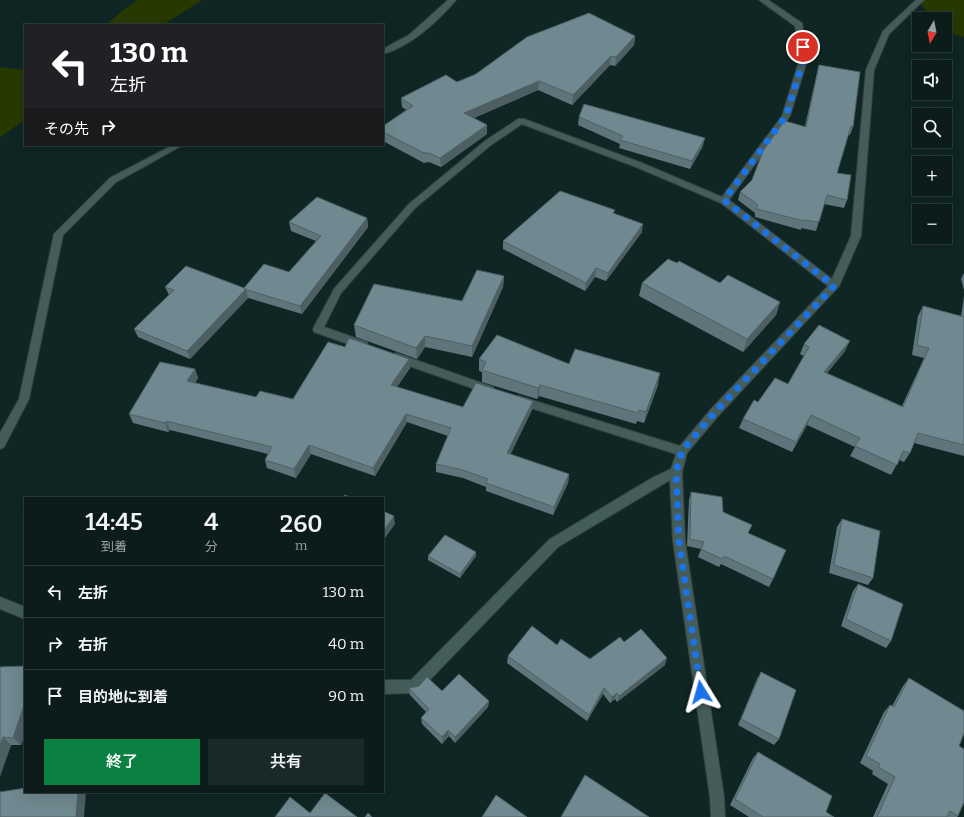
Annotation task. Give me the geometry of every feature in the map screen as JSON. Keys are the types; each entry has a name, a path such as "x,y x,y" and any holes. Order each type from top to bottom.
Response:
{"street":[{"path":"384,52 397,46 426,25 452,0"},
{"path":"724,200 786,116 804,58 799,24 763,0"},
{"path":"718,817 716,789 679,541 676,472 682,451 715,412 834,286 856,236 870,70 886,34 920,0"},
{"path":"370,348 318,329 337,291 412,206 488,143 521,122 639,165 724,200 834,286"},
{"path":"0,444 24,399 59,234 113,180 177,146"},
{"path":"384,353 495,392"},
{"path":"510,397 682,451"},
{"path":"384,687 414,686 554,543 656,481 676,472"},
{"path":"0,603 24,613"}],"green space":[{"path":"138,0 202,0 165,24 107,24"},
{"path":"918,0 964,0 964,37 952,34 952,12 927,12"},
{"path":"0,67 24,70 24,121 0,137"}],"building":[{"path":"589,13 635,36 616,57 611,56 573,95 539,81 464,113 487,125 440,158 429,153 424,153 384,133 384,125 413,106 401,98 446,75 457,82 476,74 527,37"},
{"path":"819,65 860,72 853,127 851,126 837,173 851,175 847,200 827,195 819,222 804,221 757,209 757,204 740,192 752,180 763,151 785,121 806,127"},
{"path":"584,104 705,138 692,161 620,140 623,136 579,117"},
{"path":"560,191 615,210 613,213 643,224 608,273 596,268 586,283 503,241"},
{"path":"317,197 367,218 300,306 246,289 187,351 134,329 174,290 165,287 186,266 244,288 264,264 289,272 321,236 289,222"},
{"path":"668,259 677,263 679,261 720,283 728,275 780,302 747,339 642,283"},
{"path":"477,270 504,276 472,346 425,336 416,348 354,325 374,284 462,301"},
{"path":"923,306 964,317 964,445 918,433 910,453 903,451 897,465 855,446 860,438 811,415 796,442 743,419 754,400 758,402 775,378 788,384 809,347 804,344 819,325 850,341 824,372 903,407 929,348 917,345"},
{"path":"497,335 569,364 575,349 660,373 646,412 639,410 638,413 540,385 538,388 482,370 486,362 479,359"},
{"path":"349,338 409,359 391,385 463,407 476,383 533,401 507,453 569,474 554,507 486,483 488,479 463,470 436,464 451,428 406,414 373,468 309,445 294,469 265,460 272,447 166,421 165,423 129,414 160,362 195,369 187,381 256,397 260,391 293,399 328,342 345,347"},
{"path":"691,492 722,497 723,512 752,525 748,533 786,550 773,579 724,556 722,559 701,549 704,542 690,539"},
{"path":"384,511 394,516 384,531"},
{"path":"842,519 880,531 873,578 834,565"},
{"path":"445,535 476,552 460,574 428,556"},
{"path":"858,584 903,604 891,641 846,619"},
{"path":"532,626 557,645 561,639 590,659 620,637 624,642 641,629 667,658 619,696 617,693 612,697 604,688 589,715 508,656"},
{"path":"24,666 24,705 13,738 3,737 0,745 0,667"},
{"path":"761,672 796,690 779,739 741,719"},
{"path":"459,674 489,701 455,737 448,730 442,737 421,718 429,709 409,688 419,686 427,677 442,691"},
{"path":"909,678 964,711 964,733 959,746 964,749 964,802 958,816 950,811 947,817 877,817 895,777 878,767 880,764 866,756 890,705 894,707"},
{"path":"758,752 832,796 826,812 834,817 763,817 735,799"},
{"path":"585,775 649,817 561,817"},
{"path":"24,788 24,793 78,793 76,817 0,817 0,792"},
{"path":"325,793 357,817 275,817 290,797 310,813"},
{"path":"496,795 527,817 482,817"},
{"path":"368,813 372,817 365,817"}],"route":[{"path":"701,692 679,541 676,472 682,451 715,412 834,286 724,200 786,116 804,58 803,47"}]}
